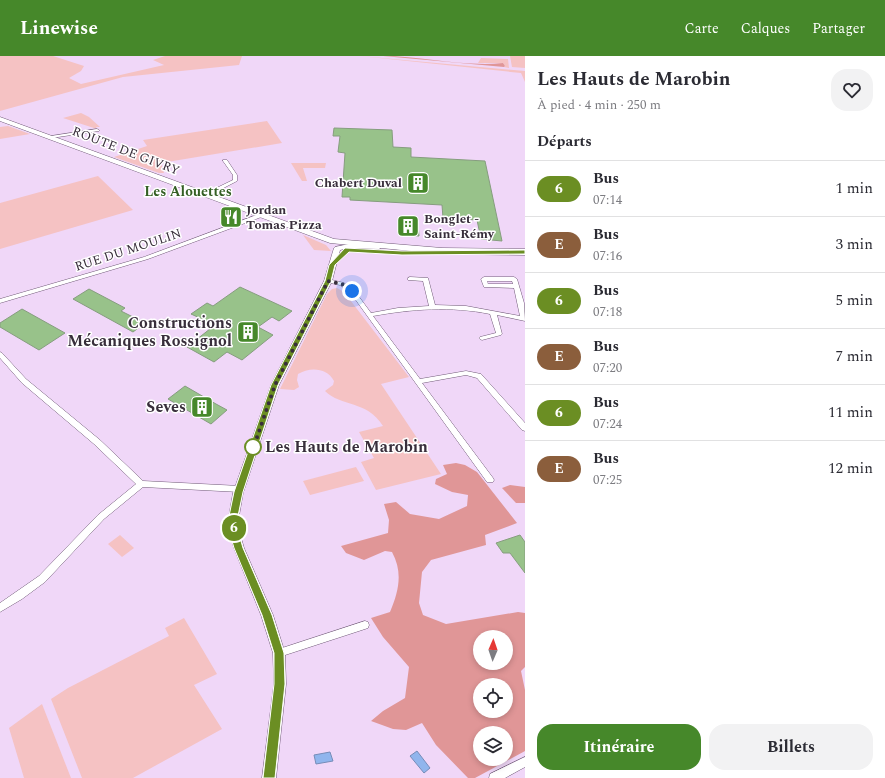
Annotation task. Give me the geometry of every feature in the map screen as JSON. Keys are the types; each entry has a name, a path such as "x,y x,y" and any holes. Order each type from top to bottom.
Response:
{"main road":[{"name":"ROUTE DE GIVRY","path":"0,119 262,215 343,247 402,253 442,251"},
{"name":"ROUTE DE GIVRY","path":"343,247 442,251 525,252"}],"street":[{"path":"51,137 97,130"},
{"path":"206,195 235,181 235,175 224,161"},
{"name":"RUE DU MOULIN","path":"0,301 146,258 262,215"},
{"path":"269,778 280,684 279,653 261,601 239,548 234,531 234,516 240,489 275,385 328,281 332,265 343,247"},
{"path":"410,279 426,280 432,307"},
{"path":"370,315 432,307 458,307 524,318 521,298 514,279 484,279 486,286 516,286"},
{"path":"328,281 348,287 419,381 490,480"},
{"path":"482,338 499,334 493,313"},
{"path":"0,354 24,381 97,442 142,484 240,489"},
{"path":"419,381 466,373 479,376 525,428"},
{"path":"0,608 42,579 101,517 142,484"},
{"path":"279,653 365,624"},
{"path":"494,778 525,762"}],"shaded area":[{"path":"0,56 53,56 84,66 81,71 69,78 81,84 164,65 153,60 165,56 242,56 239,65 123,77 0,111"},
{"path":"360,56 525,71 525,82 521,73"},
{"path":"383,56 413,58 449,62"},
{"path":"510,56 525,56 525,68 512,67"},
{"path":"481,58 508,59 509,68 504,67 505,66 503,63 478,63"},
{"path":"503,63 505,66 504,67 466,64 488,64"},
{"path":"81,113 89,117 100,127 96,127 97,129 63,118"},
{"path":"267,121 282,143 161,163 164,173 159,173 114,157 147,146 143,140"},
{"path":"8,126 30,134 0,139 0,127"},
{"path":"291,163 326,163 325,168 303,168 307,181 302,181"},
{"path":"98,176 133,210 0,249 0,203"},
{"path":"303,235 326,245 331,251 314,250"},
{"path":"337,288 344,292 409,377 381,384 441,474 376,490 361,462 374,458 359,432 383,426 377,418 362,408 339,400 325,391 333,385 334,381 331,376 322,371 312,369 302,372 298,374 297,380 299,387 294,390 280,389 327,294 332,289"},
{"path":"456,463 465,465 477,472 517,523 485,535 486,545 431,560 422,572 419,603 423,615 446,624 518,612 525,613 525,667 521,671 525,690 525,751 513,757 513,726 473,726 473,766 497,766 475,778 468,778 436,745 422,723 406,730 393,729 371,721 383,711 405,698 409,667 383,637 371,618 390,612 396,597 399,574 398,567 392,552 385,551 364,560 346,553 341,546 388,533 389,520 384,504 396,502 410,514 439,519 467,506 468,495 452,492 435,484 436,479 447,474 443,465"},
{"path":"356,467 364,481 310,495 303,481"},
{"path":"510,485 525,487 525,503 516,503 502,488"},
{"path":"120,535 134,548 122,557 108,544"},
{"path":"184,618 217,674 194,685 222,729 133,778 82,778 51,699 68,688 169,636 165,628"},
{"path":"42,704 71,778 24,778 9,728"}],"water":[{"path":"417,751 430,768 424,773 410,756"},
{"path":"330,752 333,761 316,764 314,755"}],"building":[{"name":"Chabert Duval","path":"334,128 392,130 393,147 411,148 411,157 485,161 502,241 481,239 477,220 443,218 442,205 350,200 350,197 342,197 345,153 338,152 340,136 333,136"},
{"name":"Bonglet - Saint-Rémy","path":"398,221 418,223 419,236 399,235"},
{"path":"240,287 292,311 279,321 272,317 258,327 273,335 242,360 227,352 214,362 187,347 215,325 191,314 207,303 213,306"},
{"path":"89,289 125,308 121,311 145,323 133,332 73,299"},
{"path":"22,309 65,333 39,350 0,327 0,323"},
{"name":"Seves","path":"185,386 227,410 211,424 168,399"},
{"path":"520,535 525,542 525,573 510,553 503,553 496,543"}],"bus line":[{"name":"6","path":"269,778 280,684 279,653 267,615 239,548 234,531 234,516 238,492 275,385 328,281 332,265 347,250 402,253 442,251 525,252"}],"place":[{"name":"Chabert Duval","path":"418,183"},
{"name":"Jordan Tomas Pizza","path":"231,217"},
{"name":"Bonglet - Saint-Rémy","path":"408,226"},
{"name":"Constructions Mécaniques Rossignol","path":"248,332"},
{"name":"Seves","path":"202,407"},
{"name":"Les Hauts de Marobin","path":"253,447"}],"district":[{"name":"Les Alouettes","path":"188,191"}],"route":[{"path":"253,447 253,449 275,385 328,281 342,284 352,291"}]}
